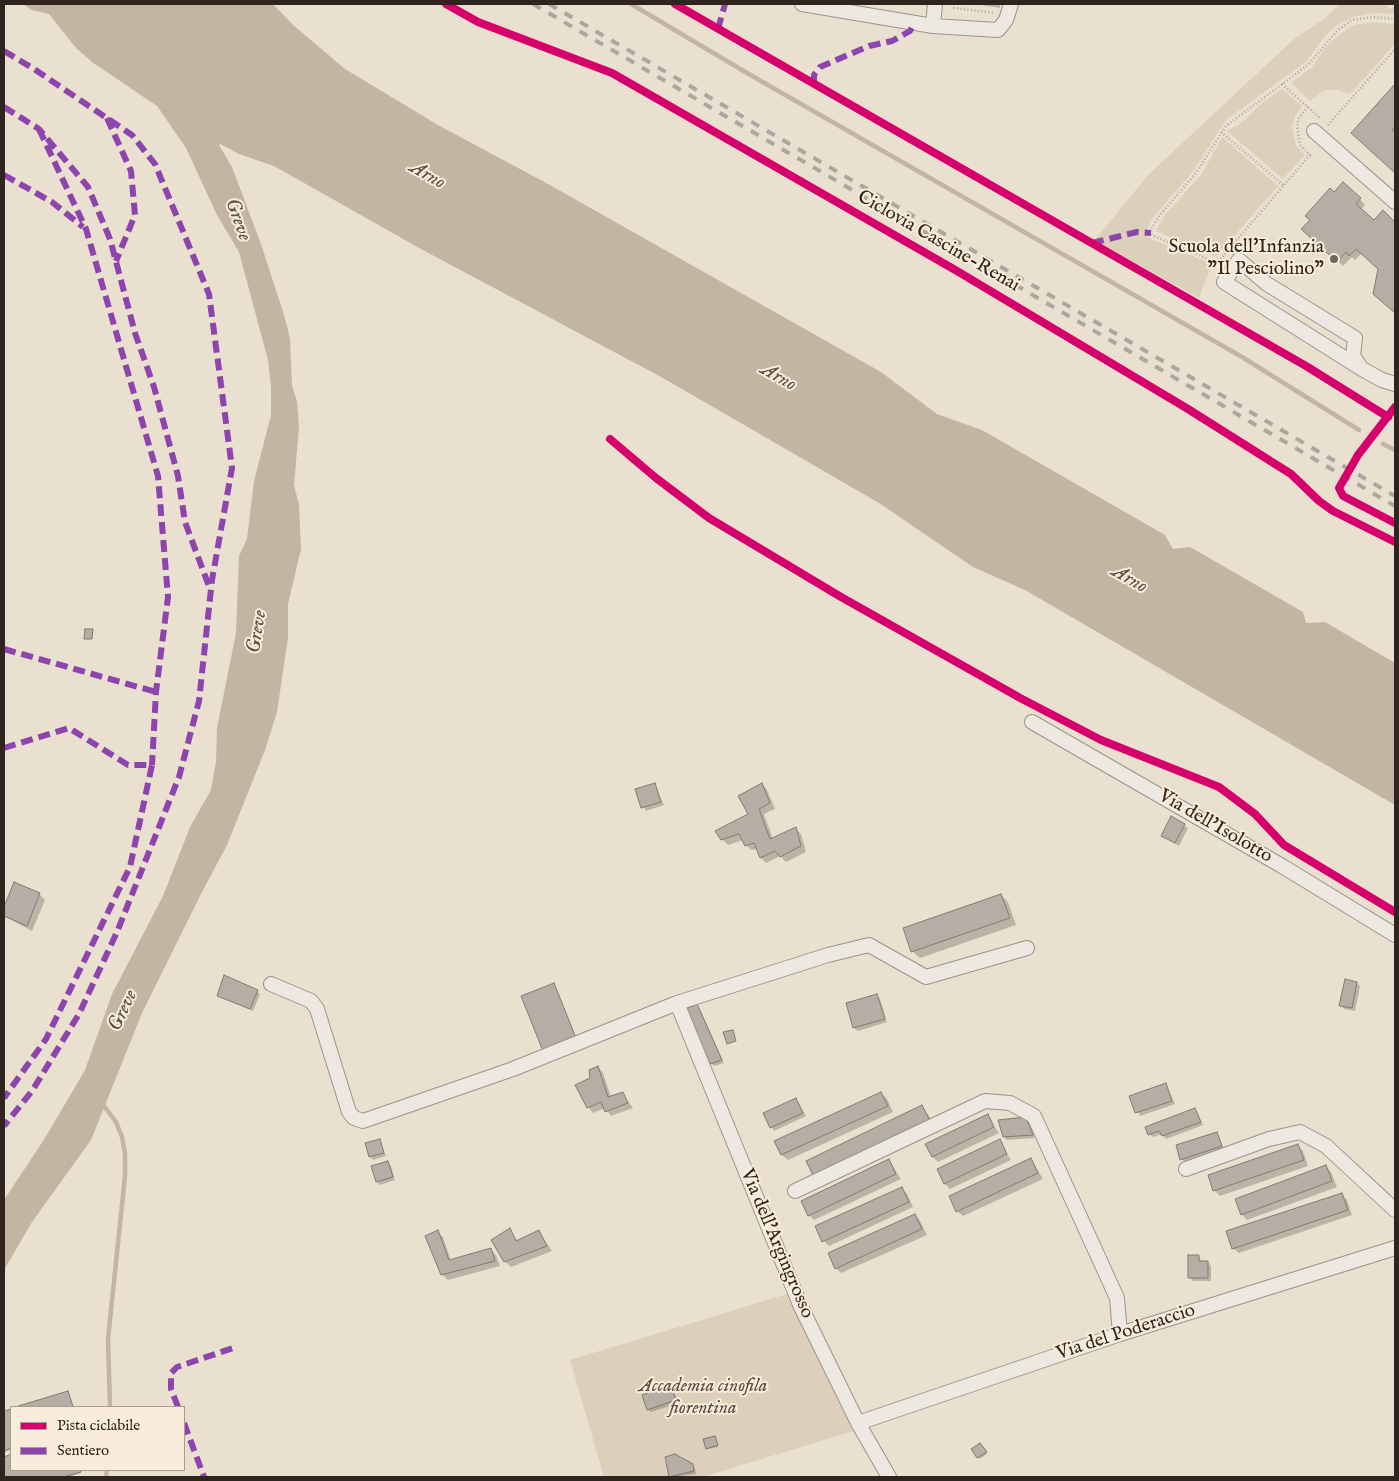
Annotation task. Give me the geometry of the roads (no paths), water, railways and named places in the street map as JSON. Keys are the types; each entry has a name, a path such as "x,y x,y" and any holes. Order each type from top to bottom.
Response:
{"street":[{"path":"802,4 934,26 998,30 1006,20 1011,4"},
{"path":"934,26 935,4"},
{"path":"1314,131 1395,202"},
{"path":"1362,369 1353,356 1354,338 1267,284 1239,260 1224,282 1362,369 1382,380 1395,384"},
{"name":"Via dell'Isolotto","path":"1032,722 1282,866 1395,935"},
{"path":"271,984 311,1001 317,1009 349,1112 354,1118 363,1121 513,1069 677,1003 828,955 869,946 926,977 1027,948"},
{"name":"Via dell'Argingrosso","path":"677,1003 801,1307 858,1423 889,1477"},
{"path":"796,1192 985,1101 1010,1102 1034,1116 1117,1298 1120,1334"},
{"path":"1186,1169 1269,1138 1300,1132 1326,1146 1395,1210"},
{"name":"Via del Poderaccio","path":"858,1423 1120,1334 1395,1248"}],"water":[{"path":"23,4 273,4 293,25 345,69 438,125 548,184 881,372 937,414 982,430 1165,535 1173,549 1190,547 1303,612 1306,623 1325,622 1395,663 1395,805 1025,590 973,567 879,503 663,378 421,249 274,166 239,154 220,144 232,167 261,244 284,315 290,338 292,386 297,401 299,427 294,485 299,505 301,549 288,604 288,637 277,712 265,750 227,845 142,1013 91,1140 32,1222 4,1270 4,1200 45,1138 85,1070 112,994 163,896 190,827 211,790 216,761 217,728 236,633 239,556 247,539 254,481 271,415 271,386 268,360 239,252 217,215 186,148 157,106 92,62 76,48 49,14 32,10"}],"waterway":[{"path":"631,4 747,73 1242,357 1359,430"},
{"path":"1383,444 1395,450"},
{"path":"101,1102 116,1122 122,1137 125,1154 125,1176 108,1339 110,1406"},
{"path":"106,1477 107,1471"}],"railway":[{"path":"533,4 1395,506"},
{"path":"549,4 1395,496"}],"place":[{"name":"Scuola dell'Infanzia \"Il Pesciolino\"","path":"1334,259"}],"water label":[{"name":"Arno","path":"427,176"},
{"name":"Greve","path":"237,220"},
{"name":"Arno","path":"778,378"},
{"name":"Arno","path":"1129,580"},
{"name":"Greve","path":"258,632"},
{"name":"Greve","path":"124,1011"}],"park label":[{"name":"Accademia cinofila fiorentina","path":"703,1398"}]}
